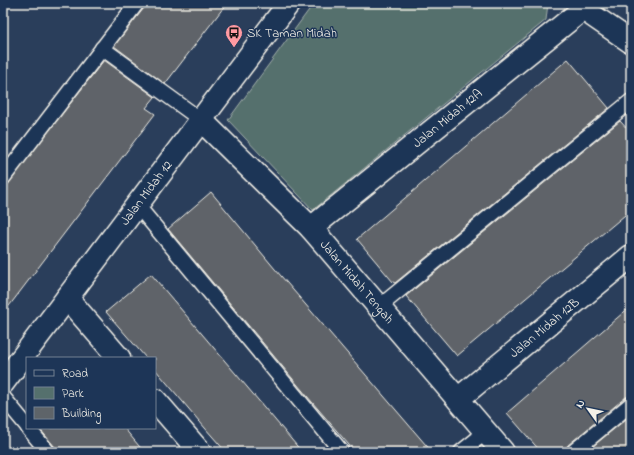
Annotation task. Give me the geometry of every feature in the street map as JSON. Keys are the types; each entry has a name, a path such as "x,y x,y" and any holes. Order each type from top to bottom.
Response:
{"street":[{"name":"Jalan Midah 12","path":"3,383 289,3"},
{"path":"581,6 631,42"},
{"name":"Jalan Midah 12A","path":"311,228 581,6"},
{"name":"Jalan Midah Tengah","path":"201,120 311,228 503,452"},
{"name":"Jalan Midah 12B","path":"458,399 631,256"},
{"path":"67,298 118,357"},
{"path":"156,401 200,452"}],"lane":[{"path":"3,178 137,3"},
{"path":"102,48 201,120"},
{"path":"379,307 631,101"},
{"path":"137,206 342,452"},
{"path":"3,397 26,425"},
{"path":"573,452 631,404"},
{"path":"30,429 48,452"},
{"path":"461,452 486,432"}],"green space":[{"path":"314,3 548,3 546,20 313,210 228,120"}],"building":[{"path":"145,3 227,3 165,84 114,46 144,8"},
{"path":"568,59 609,108 395,283 393,282 357,239"},
{"path":"104,60 155,97 146,108 155,114 3,314 3,190"},
{"path":"620,121 631,133 631,210 457,356 406,296"},
{"path":"211,192 432,452 355,452 312,402 168,229"},
{"path":"151,274 302,452 226,452 156,370 156,357 145,357 106,312"},
{"path":"631,306 631,396 626,397 568,445 565,452 541,452 507,413"},
{"path":"631,415 631,452 586,452"},
{"path":"40,429 125,429 144,452 56,452 55,447"}],"place":[{"name":"SK Taman Midah","path":"234,48"}]}
